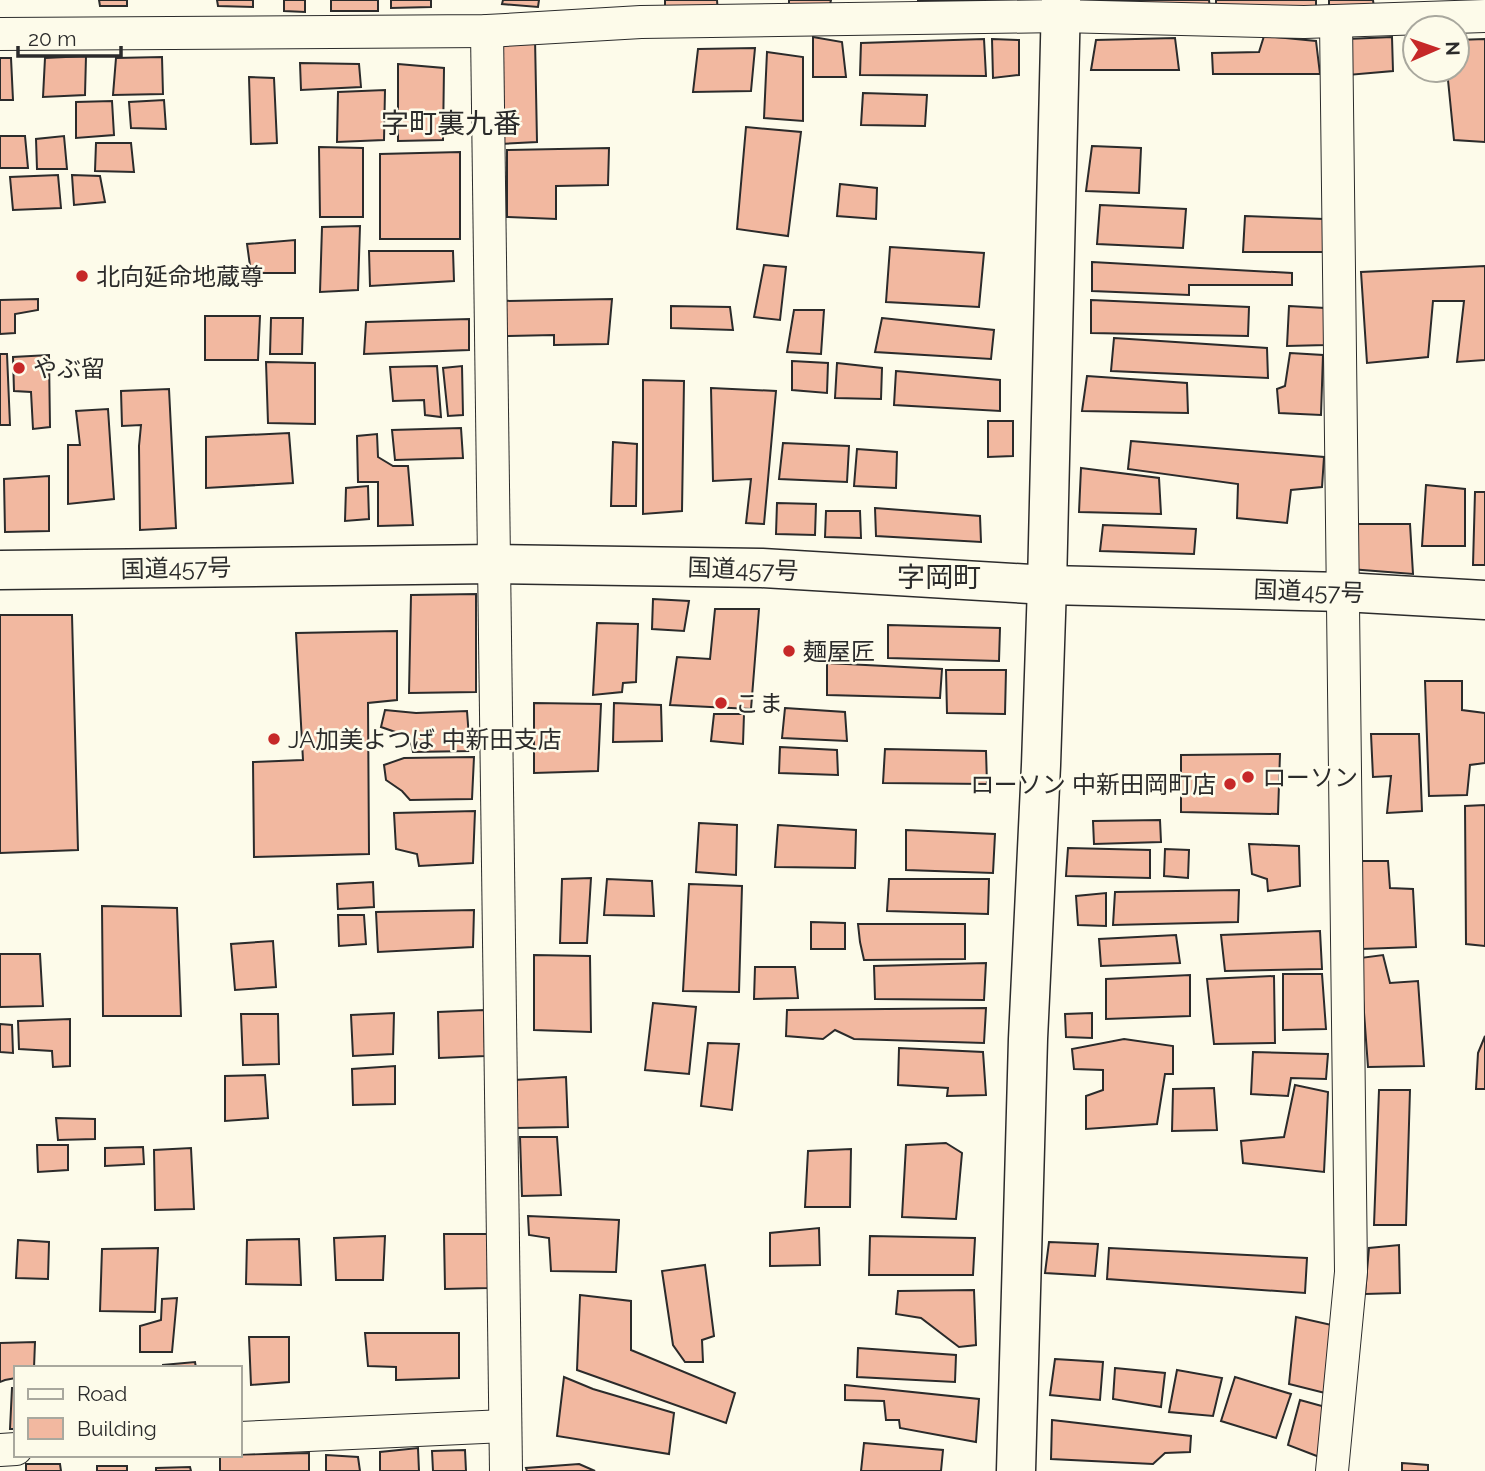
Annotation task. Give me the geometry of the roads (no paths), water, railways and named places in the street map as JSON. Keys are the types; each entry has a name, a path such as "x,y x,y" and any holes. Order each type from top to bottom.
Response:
{"main road":[{"path":"1016,1471 1028,1053 1047,585 1061,8"},
{"name":"国道457号","path":"0,570 493,564 762,568 1047,585 1343,592 1485,600"}],"street":[{"path":"0,34 487,32 641,11 1061,8 1304,22 1485,16"},
{"path":"1332,1471 1351,1272 1336,21"},
{"path":"487,32 506,1471"},
{"path":"242,1438 505,1426"}],"place":[{"name":"北向延命地蔵尊","path":"82,276"},
{"name":"やぶ留","path":"19,368"},
{"name":"麺屋匠","path":"789,651"},
{"name":"こま","path":"721,703"},
{"name":"JA加美よつば 中新田支店","path":"274,739"},
{"name":"ローソン","path":"1248,777"},
{"name":"ローソン 中新田岡町店","path":"1230,784"}],"district":[{"name":"字町裏九番","path":"451,123"},
{"name":"字岡町","path":"939,577"}]}
